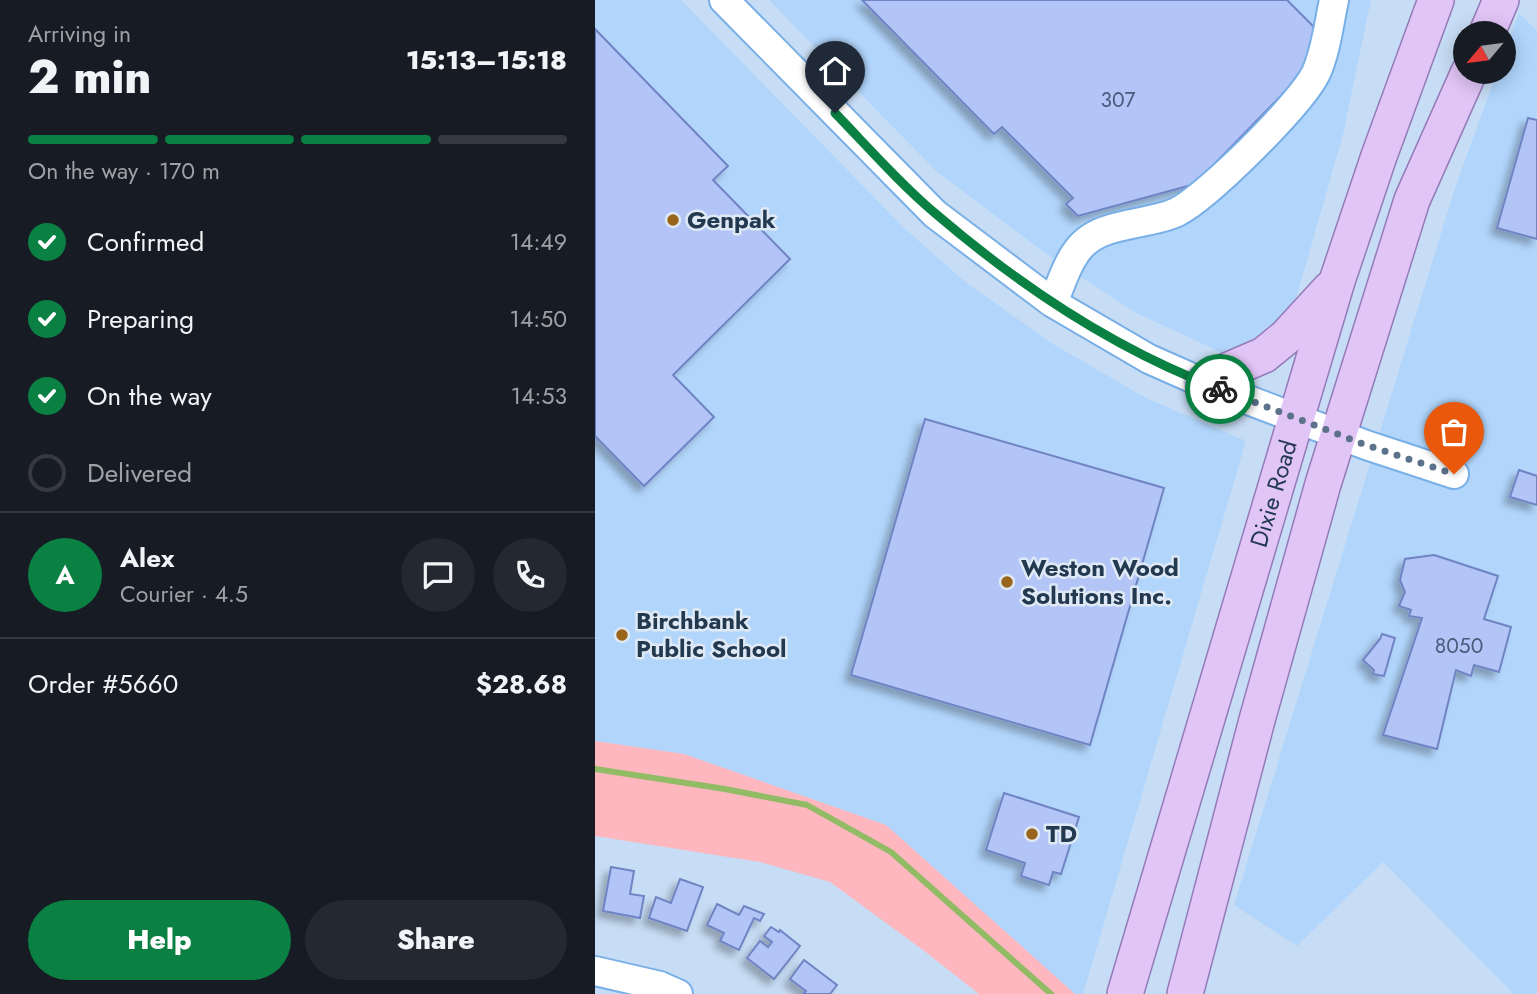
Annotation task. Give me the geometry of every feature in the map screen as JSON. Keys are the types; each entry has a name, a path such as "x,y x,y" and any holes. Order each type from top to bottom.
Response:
{"main road":[{"name":"Dixie Road","path":"1125,994 1337,281 1436,0"},
{"path":"1492,21 1501,0"},
{"name":"Dixie Road","path":"1185,994 1257,720 1338,434 1412,200 1464,84"},
{"path":"1201,382 1264,355 1286,338 1337,281"}],"street":[{"path":"724,0 935,214 1053,303 1149,359 1201,382 1454,474"},
{"path":"1053,303 1075,253 1087,241 1101,232 1174,213 1193,202 1306,90 1317,70 1334,0"},
{"path":"595,971 660,986 678,994"}],"shaded area":[{"path":"595,0 681,0 905,229 968,284 1053,344 1146,398 1246,441 1083,994 1075,994 886,825 684,754 595,741"},
{"path":"769,0 1371,0 1343,134 1277,365 1266,373 1134,312 1045,253 935,170"},
{"path":"1519,13 1537,31 1537,994 1514,994 1383,862 1297,946 1234,905 1455,188 1493,84 1516,84 1516,21"},
{"path":"595,741 684,754 886,825 1075,994 979,994 830,882 760,862 595,836"}],"building":[{"path":"862,0 1287,0 1316,29 1303,73 1195,184 1078,216 1066,204 1073,198 1002,127 994,134"},
{"name":"Genpak","path":"595,29 728,166 713,180 790,259 673,375 714,417 644,486 595,436"},
{"path":"1528,118 1537,120 1537,239 1497,228"},
{"name":"Weston Wood Solutions Inc.","path":"925,419 1164,488 1090,745 851,675"},
{"path":"1519,470 1537,476 1537,505 1510,497"},
{"path":"1434,555 1498,576 1484,619 1511,627 1499,672 1474,665 1471,676 1456,670 1437,749 1383,735 1422,618 1409,616 1411,610 1399,606 1405,592 1400,580 1405,559"},
{"path":"1382,634 1395,638 1384,676 1373,674 1374,670 1363,660"},
{"name":"TD","path":"1004,793 1079,817 1061,874 1053,872 1049,885 1021,876 1025,863 986,850"},
{"path":"611,867 634,871 630,894 644,896 640,918 603,911"},
{"path":"680,879 703,887 687,931 649,918 656,897 671,903"},
{"path":"717,904 739,915 744,906 764,914 760,921 754,918 739,950 720,941 724,933 707,925"},
{"path":"771,927 779,932 780,930 800,946 774,979 747,958 760,941 768,947 772,942 764,936"},
{"path":"804,960 837,985 830,994 803,994 806,991 790,979"}],"waterway":[{"path":"595,769 807,805 891,852 1051,994"}],"way so far":[{"path":"1220,389 1366,445 1454,474"}],"place":[{"name":"Genpak","path":"673,220"},
{"name":"Weston Wood Solutions Inc.","path":"1007,582"},
{"name":"Birchbank Public School","path":"622,635"},
{"name":"TD","path":"1032,834"}],"route":[{"path":"835,113 935,214 1053,303 1149,359 1220,389"}]}
